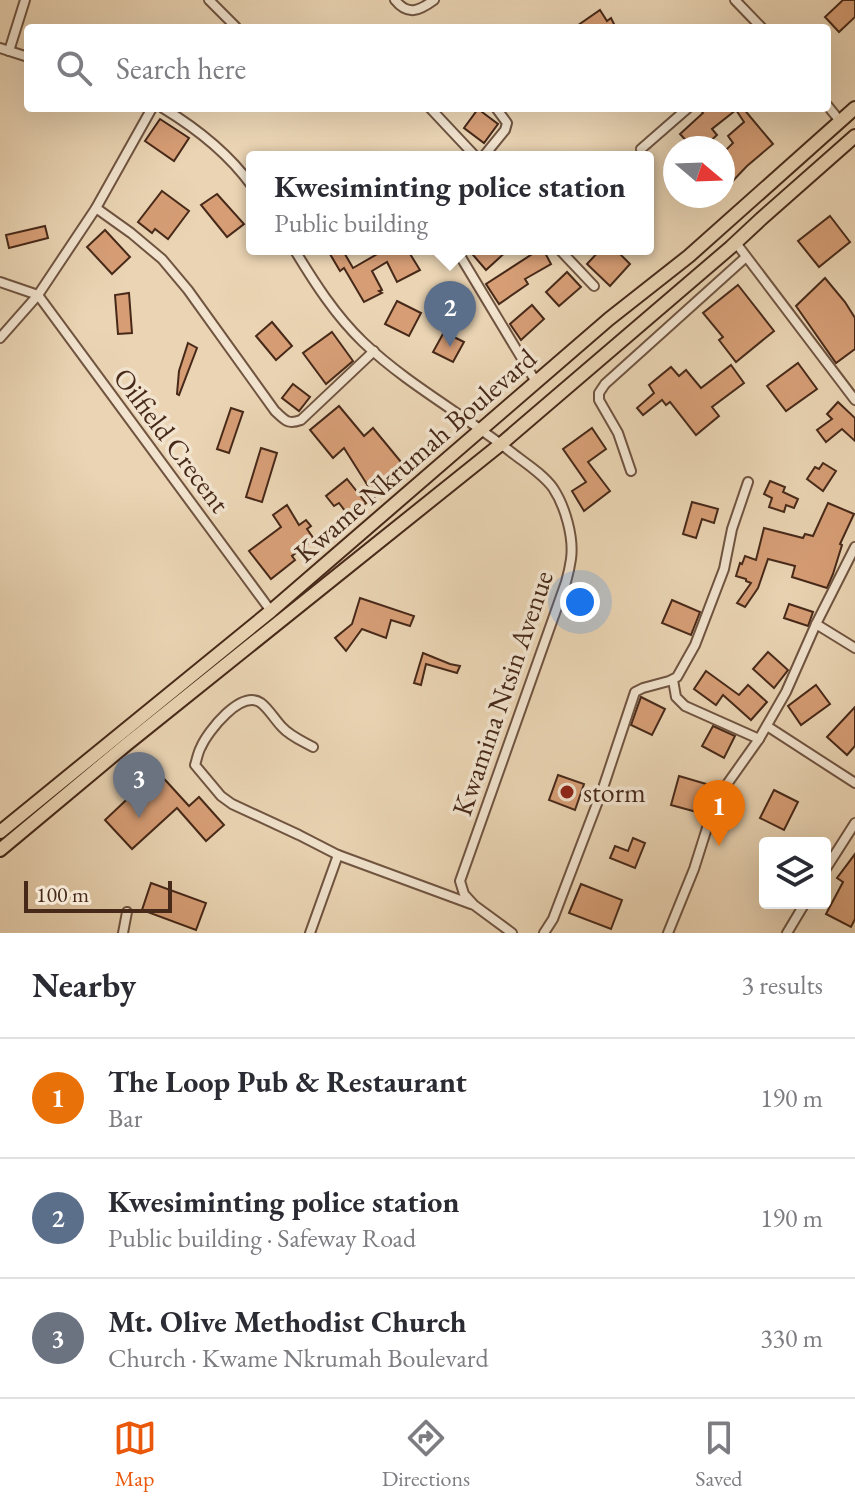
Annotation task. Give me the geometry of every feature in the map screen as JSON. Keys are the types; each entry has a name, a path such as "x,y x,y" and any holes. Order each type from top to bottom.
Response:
{"highway":[{"name":"Kwame Nkrumah Boulevard","path":"0,832 271,611 609,319 689,256 855,108"},
{"name":"Kwame Nkrumah Boulevard","path":"0,850 501,444 736,243 855,136"}],"street":[{"path":"5,50 25,0"},
{"path":"209,0 233,24"},
{"path":"395,0 412,12 434,0"},
{"path":"735,0 758,24"},
{"path":"831,110 840,121"},
{"path":"0,338 38,295 96,208 150,112"},
{"path":"170,112 215,146 246,177"},
{"path":"434,112 470,151"},
{"path":"488,151 507,123 499,112"},
{"path":"641,149 683,112"},
{"path":"96,208 162,259 275,411 287,422 292,424 301,420 374,351"},
{"path":"736,243 855,400"},
{"name":"Kwamina Ntsin Avenue","path":"298,255 334,310 374,351 501,444 553,487 566,519 571,547 566,582 460,881 464,894 474,905"},
{"path":"460,255 536,382"},
{"path":"565,255 594,286"},
{"path":"631,471 618,433 599,400 599,393 605,384 746,257"},
{"path":"0,282 38,295"},
{"name":"Oilfield Crecent","path":"38,295 271,611"},
{"path":"544,933 553,919 603,788 635,692 677,677 695,645 724,569 732,529 748,482"},
{"path":"668,933 694,869 713,809 786,692 855,547"},
{"path":"816,624 855,648"},
{"path":"673,680 676,697 685,706 759,739"},
{"path":"313,747 288,734 261,703 253,700 242,702 227,713 200,748 195,765 221,796 232,804 338,855 474,905 506,931"},
{"path":"767,726 855,783"},
{"path":"831,861 855,823"},
{"path":"310,933 338,855"},
{"path":"787,933 801,909"},
{"path":"123,933 127,912"}],"building":[{"path":"843,0 855,0 855,17 839,32 825,17"},
{"path":"600,10 607,21 611,18 614,24 580,24"},
{"path":"476,112 482,112 498,124 484,143 464,128"},
{"path":"702,112 733,112 712,129 716,136 680,134"},
{"path":"737,112 746,112 773,144 735,179 735,136 728,136 744,122"},
{"path":"160,119 189,138 174,161 145,141"},
{"path":"162,191 189,211 168,239 155,229 152,233 138,222"},
{"path":"217,194 244,224 227,237 201,205"},
{"path":"830,216 850,242 819,267 798,241"},
{"path":"45,226 48,238 9,248 6,235"},
{"path":"105,230 130,257 112,274 87,247"},
{"path":"331,255 345,255 353,268 376,255 411,255 420,270 397,282 387,262 372,271 382,293 364,302 344,268 340,271"},
{"path":"473,255 502,255 486,270"},
{"path":"531,255 546,255 551,264 525,279 528,284 499,304 486,284"},
{"path":"595,255 621,255 630,264 610,286 587,264"},
{"path":"567,272 581,287 559,306 546,292"},
{"path":"825,278 855,318 855,349 836,363 796,306"},
{"path":"738,285 774,331 736,362 719,340 723,337 703,313"},
{"path":"129,293 132,333 118,334 115,295"},
{"path":"397,301 421,313 409,336 385,324"},
{"path":"532,305 544,319 521,340 510,324"},
{"path":"272,322 292,346 276,360 256,336"},
{"path":"332,332 353,361 326,384 303,353"},
{"path":"444,332 464,342 453,362 433,352"},
{"path":"188,343 197,348 179,395 179,371"},
{"path":"798,363 817,389 786,411 767,386"},
{"path":"731,365 744,383 712,407 719,416 696,435 670,402 666,405 662,400 643,415 637,408 654,393 649,385 671,367 679,376 686,370 701,388"},
{"path":"293,384 310,397 299,411 282,398"},
{"path":"838,402 855,418 855,441 842,429 826,442 817,430 832,419 827,414"},
{"path":"339,406 364,436 373,428 406,468 375,497 344,448 333,458 310,430"},
{"path":"231,408 243,412 229,453 217,449"},
{"path":"592,428 606,449 588,462 610,491 584,511 572,491 586,482 563,449"},
{"path":"261,448 277,453 262,502 246,497"},
{"path":"823,463 836,471 823,491 807,479 815,467 819,469"},
{"path":"347,479 366,503 349,516 339,503 334,506 326,496"},
{"path":"770,481 785,487 783,492 798,499 794,508 786,505 784,512 769,507 772,498 764,494"},
{"path":"692,502 718,509 714,523 702,519 696,538 683,534"},
{"path":"828,503 854,514 840,544 827,588 792,577 795,566 768,559 758,588 745,607 737,603 751,583 736,576 740,563 745,556 756,560 764,528 803,538 805,534 813,536"},
{"path":"287,505 299,525 306,520 311,526 307,529 314,539 292,556 295,560 271,579 249,551 281,527 273,515"},
{"path":"360,598 414,616 410,626 391,620 386,638 362,629 346,651 335,638 352,624"},
{"path":"672,600 700,612 691,635 662,623"},
{"path":"789,604 813,612 808,626 784,618"},
{"path":"768,652 788,670 774,688 753,669"},
{"path":"423,653 460,666 457,673 426,664 421,685 414,683"},
{"path":"706,671 739,695 748,685 767,702 751,720 723,695 716,705 694,689"},
{"path":"816,685 830,704 801,725 788,706"},
{"path":"641,697 665,709 652,735 631,725"},
{"path":"855,707 855,746 847,755 827,737"},
{"path":"713,726 735,736 724,758 702,746"},
{"path":"157,771 189,806 199,797 224,825 206,841 177,808 132,849 105,820"},
{"name":"storm","path":"558,775 584,784 575,810 549,800"},
{"path":"679,776 713,786 704,814 671,805"},
{"path":"774,790 798,802 784,830 760,818"},
{"path":"633,838 645,843 635,868 610,858 615,846 628,851"},
{"path":"855,854 855,919 851,927 826,914 843,882 837,878"},
{"path":"151,883 206,903 196,930 142,910"},
{"path":"581,884 622,900 611,929 569,913"}],"place":[{"name":"Kwesiminting police station","path":"450,347"},
{"name":"storm","path":"567,792"},
{"name":"Mt. Olive Methodist Church","path":"139,818"},
{"name":"The Loop Pub & Restaurant","path":"719,846"}]}
